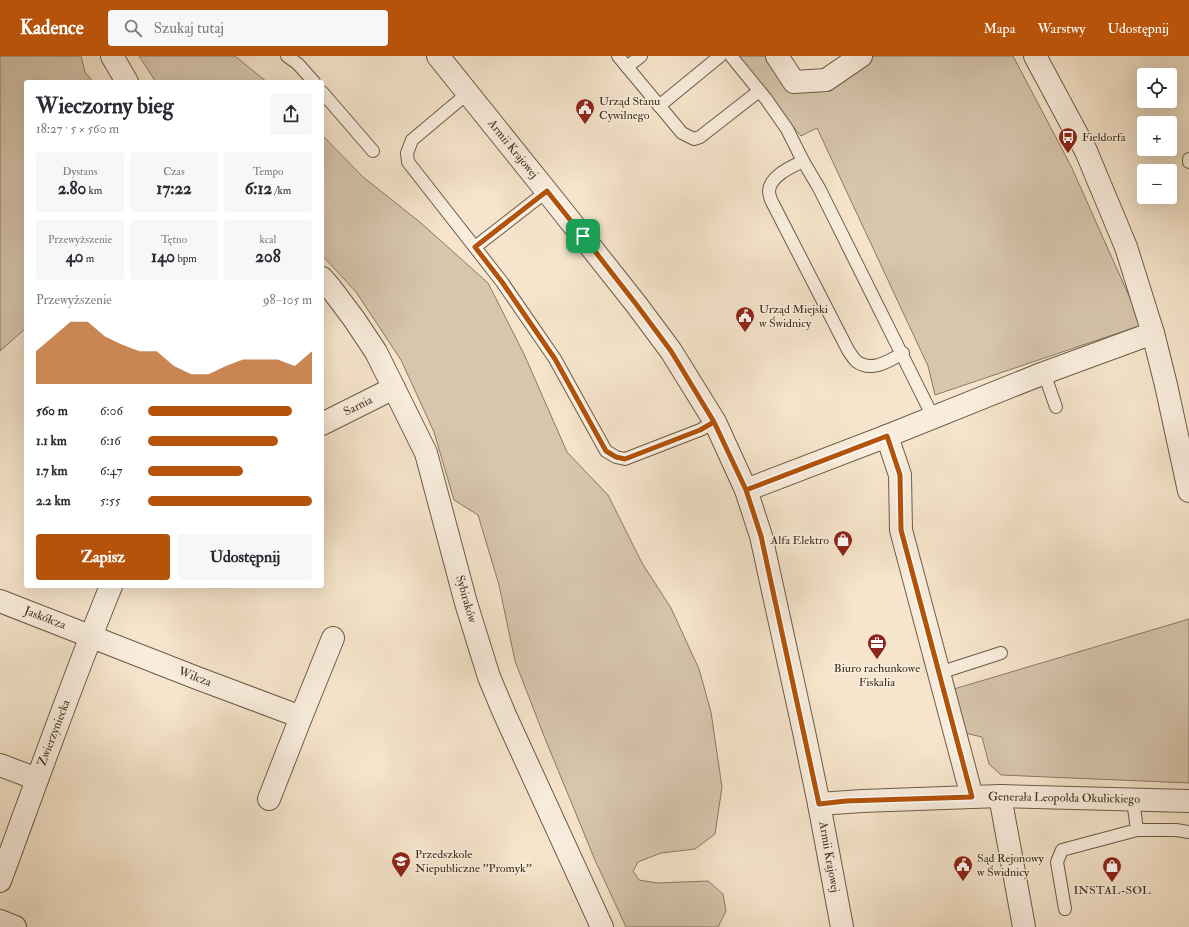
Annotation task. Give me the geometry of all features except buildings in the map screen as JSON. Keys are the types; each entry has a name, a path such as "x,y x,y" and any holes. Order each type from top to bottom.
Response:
{"street":[{"path":"112,56 126,80"},
{"name":"Armii Krajowej","path":"438,56 547,191 671,351 714,422 746,490 761,536 819,804 842,927"},
{"path":"777,56 794,82 826,80 861,56"},
{"path":"1035,56 1086,151 1126,247 1153,334 1166,384 1189,491"},
{"name":"Sybiraków","path":"324,280 354,319 376,352 426,453 466,603 489,677 508,722 602,927"},
{"path":"746,490 887,436 1044,373 1153,334"},
{"name":"Sarnia","path":"324,423 394,388"},
{"path":"887,436 900,475 901,530 972,797"},
{"name":"Zwierzyniecka","path":"0,882 37,779 110,588"},
{"name":"Jaskółcza","path":"0,601 91,636"},
{"name":"Wilcza","path":"91,636 301,717"},
{"path":"269,800 333,638"},
{"path":"0,765 37,779"},
{"path":"1000,796 1024,927"},
{"name":"Generała Leopolda Okulickiego","path":"819,804 846,801 1000,796 1189,801"},
{"path":"0,921 15,927"}],"lane":[{"path":"287,56 302,60 313,80"},
{"path":"618,56 682,133 694,138 700,137 759,91"},
{"path":"627,67 641,56"},
{"path":"659,106 720,56"},
{"path":"731,56 787,129 819,188 903,353 933,417"},
{"path":"468,93 412,140 407,153 408,162 502,282 555,359 606,451 616,457 625,459 700,430 714,422"},
{"path":"324,94 373,150"},
{"path":"803,161 791,167 774,179 769,190 771,200 848,350 856,361 869,367 886,363 903,353"},
{"path":"475,247 547,191"},
{"path":"1044,373 1056,407"},
{"path":"939,673 1001,653"},
{"path":"1133,800 1137,830"},
{"path":"1065,909 1057,862 1062,850 1137,830 1176,830 1189,832"}],"shaded area":[{"path":"0,56 81,56 85,72 91,80 24,80 24,330 0,351"},
{"path":"139,56 235,56 265,80 155,80"},
{"path":"733,56 775,56 794,82 830,91 874,56 1013,56 1071,166 1142,325 935,395 928,366 817,128 801,136"},
{"path":"324,137 363,177 421,223 488,283 524,354 567,452 608,495 642,563 671,608 699,669 711,712 722,787 715,834 695,849 661,853 638,862 633,871 639,880 657,883 708,881 723,894 726,911 718,927 626,927 595,860 515,661 499,585 478,515 454,500 434,432 401,360 356,292 324,257"},
{"path":"1189,619 1189,783 1001,775 989,764 982,737 965,733 954,689"}],"place":[{"name":"Urząd Stanu Cywilnego","path":"585,125"},
{"name":"Fieldorfa","path":"1068,154"},
{"name":"Urząd Miejski w Świdnicy","path":"745,333"},
{"name":"Alfa Elektro","path":"843,557"},
{"name":"Biuro rachunkowe Fiskalia","path":"877,660"},
{"name":"Przedszkole Niepubliczne ''Promyk''","path":"401,878"},
{"name":"Sąd Rejonowy w Świdnicy","path":"963,882"},
{"name":"INSTAL-SOL","path":"1112,883"}],"route":[{"path":"583,236 547,191 475,247 502,282 555,359 606,451 616,457 625,459 700,430 714,422 730,456 746,490 887,436 900,475 901,530 972,797 846,801 819,804 761,536 746,490 714,422 705,404 671,351 583,236"}]}
